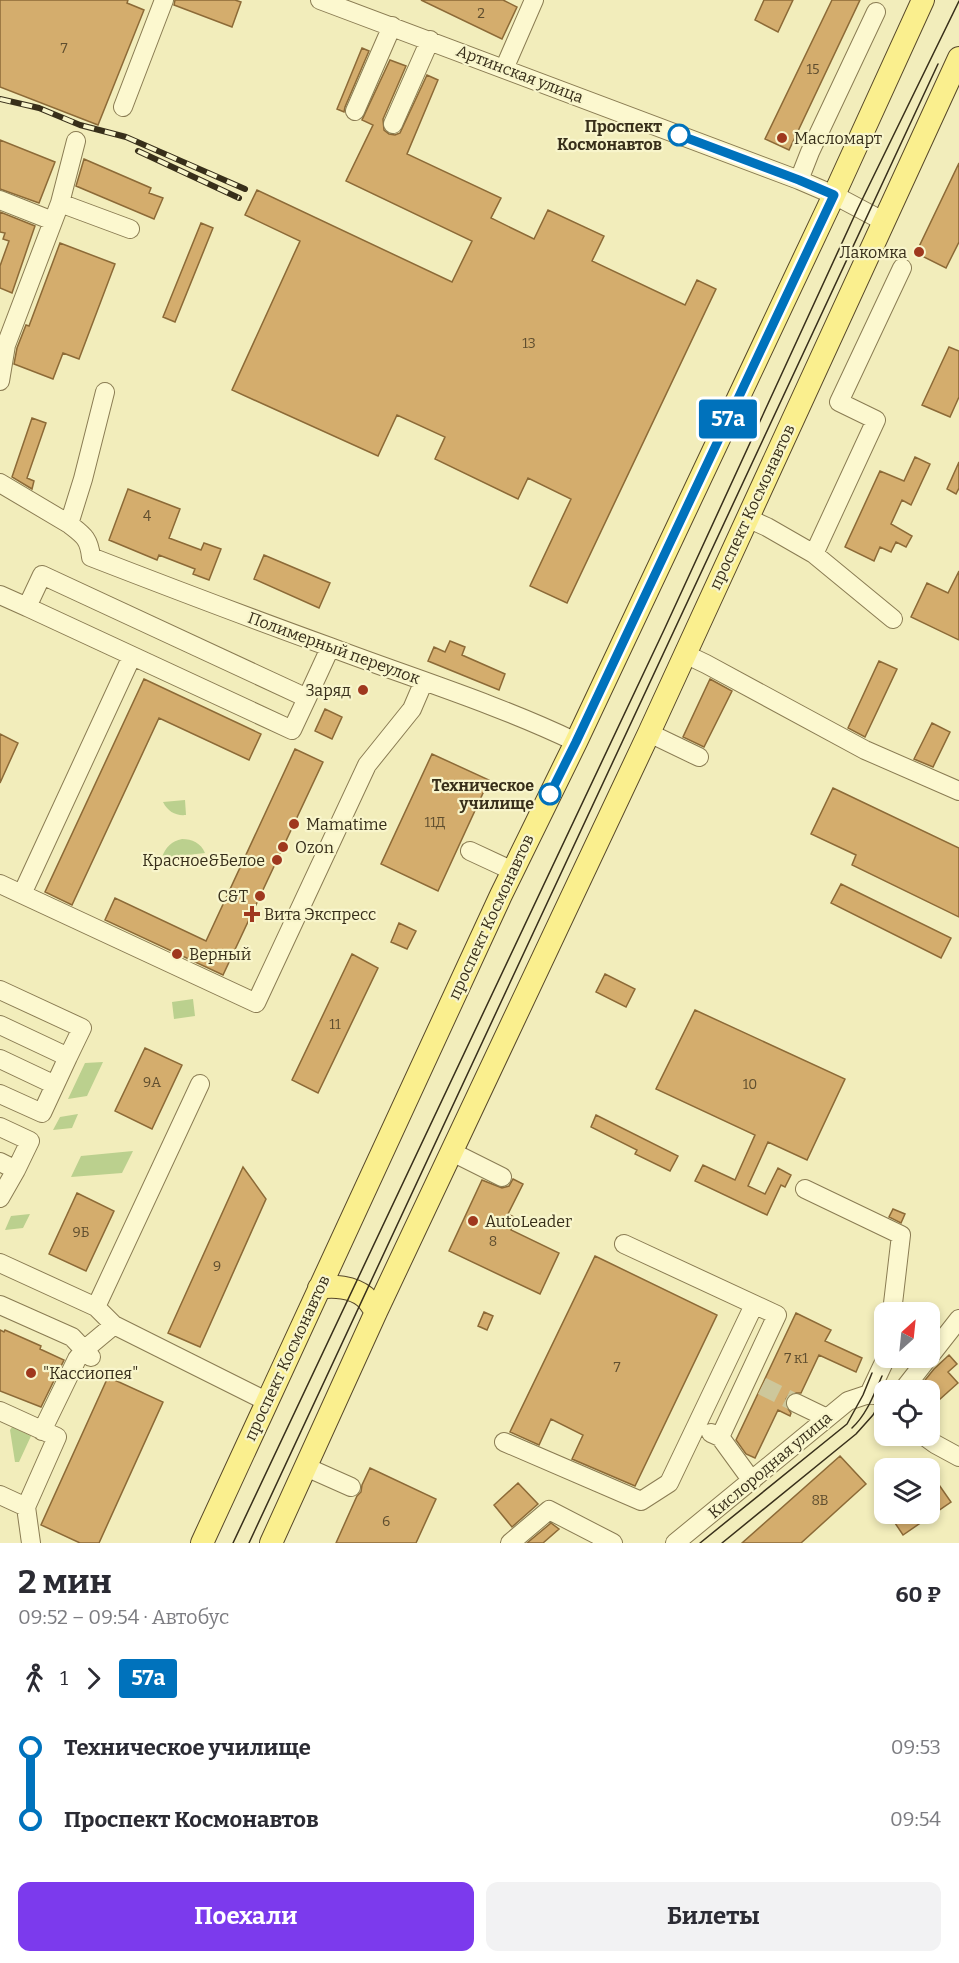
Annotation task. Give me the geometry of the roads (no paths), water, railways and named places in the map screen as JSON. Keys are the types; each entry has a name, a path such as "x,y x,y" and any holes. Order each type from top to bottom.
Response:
{"main road":[{"name":"проспект Космонавтов","path":"206,1539 266,1401 513,871 576,742 924,0"},
{"name":"проспект Космонавтов","path":"271,1543 376,1312 649,733 959,58"},
{"path":"319,1288 331,1285 353,1290 365,1297 376,1312"}],"street":[{"path":"123,107 164,0"},
{"name":"Артинская улица","path":"320,0 799,180 884,221"},
{"path":"504,69 534,0"},
{"path":"799,180 876,12"},
{"path":"355,111 392,26"},
{"path":"393,124 430,40"},
{"path":"0,381 3,344 60,203 76,141"},
{"path":"0,200 53,221"},
{"path":"60,203 130,229"},
{"path":"814,554 876,420 839,402 902,268"},
{"path":"0,483 69,524 105,392"},
{"path":"747,518 814,554 893,619"},
{"name":"Полимерный переулок","path":"69,524 85,536 91,557 330,648 424,681 546,728 576,742"},
{"path":"27,607 42,575 307,698"},
{"path":"0,595 292,730 330,648"},
{"path":"685,654 865,750 959,791"},
{"path":"22,894 132,656"},
{"path":"0,884 256,1003 367,765 412,709 424,681"},
{"path":"649,733 699,757"},
{"path":"470,851 513,871"},
{"path":"0,990 82,1028 30,1141 8,1166 0,1198"},
{"path":"0,1025 68,1057"},
{"path":"0,1059 55,1084"},
{"path":"96,1307 200,1084"},
{"path":"0,1094 42,1113"},
{"path":"0,1127 30,1141"},
{"path":"452,1152 502,1177"},
{"path":"805,1189 901,1235 893,1302"},
{"path":"624,1244 777,1315 753,1386 720,1437"},
{"path":"0,1263 96,1307 114,1325 266,1401"},
{"path":"0,1305 72,1337 89,1354"},
{"path":"504,1442 641,1501 669,1482 754,1305"},
{"path":"940,1343 959,1319"},
{"path":"42,1431 77,1359 89,1354 114,1325"},
{"path":"911,1380 920,1368"},
{"name":"Кислородная улица","path":"675,1543 848,1401 874,1396"},
{"path":"794,1407 823,1421"},
{"path":"0,1411 57,1437 26,1507 31,1543"},
{"path":"697,1426 720,1437 752,1481"},
{"path":"939,1446 959,1457"},
{"path":"306,1467 351,1487"},
{"path":"0,1495 26,1507"},
{"path":"510,1543 549,1510 613,1543"}],"tunnel":[{"path":"762,1386 796,1403"}],"tram line":[{"path":"233,1543 664,630 858,208 959,1"},
{"path":"249,1543 938,64"},
{"path":"700,1543 847,1424 872,1373"},
{"path":"852,1428 866,1410 882,1376"},
{"path":"722,1543 856,1434 874,1413"}],"railway":[{"path":"0,99 39,108 80,125 126,137 245,189"},
{"path":"138,151 239,198"}],"place":[{"name":"Проспект Космонавтов","path":"679,135"},
{"name":"Масломарт","path":"782,138"},
{"name":"Лакомка","path":"919,252"},
{"name":"Заряд","path":"363,690"},
{"name":"Техническое училище","path":"550,794"},
{"name":"Mamatime","path":"294,824"},
{"name":"Ozon","path":"283,847"},
{"name":"Красное&Белое","path":"277,860"},
{"name":"С&Т","path":"260,896"},
{"name":"Вита Экспресс","path":"252,914"},
{"name":"Верный","path":"177,954"},
{"name":"AutoLeader","path":"473,1221"},
{"name":"\"Кассиопея\"","path":"31,1373"}]}
